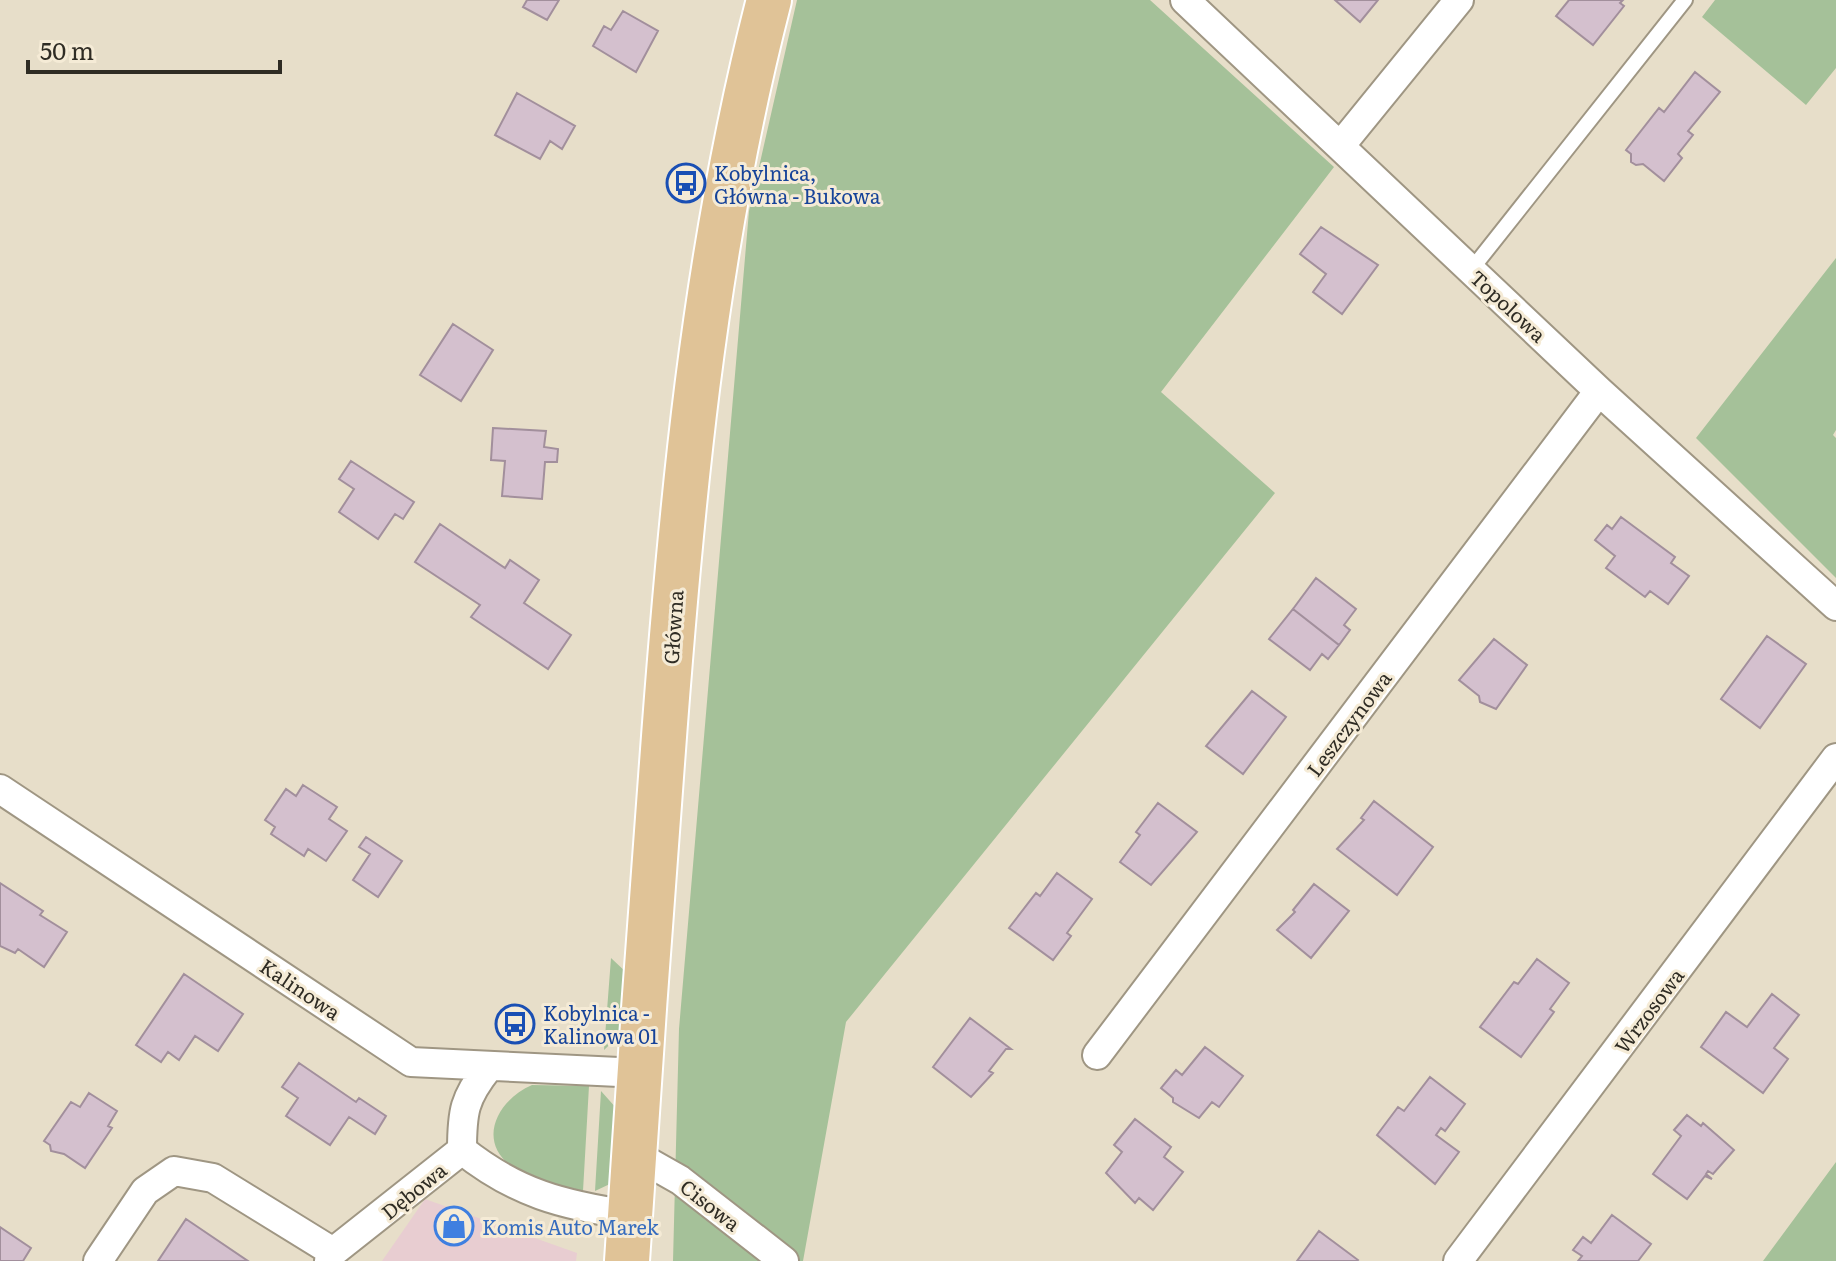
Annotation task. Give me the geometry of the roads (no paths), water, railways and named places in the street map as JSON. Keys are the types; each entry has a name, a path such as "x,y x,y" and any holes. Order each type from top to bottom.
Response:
{"main road":[{"name":"Główna","path":"627,1261 678,541 704,319 741,106 769,0"}],"street":[{"name":"Topolowa","path":"1185,0 1599,391 1836,606"},
{"path":"1341,145 1459,0"},
{"name":"Leszczynowa","path":"1097,1055 1599,391"},
{"name":"Wrzosowa","path":"1458,1261 1836,758"},
{"name":"Kalinowa","path":"0,789 411,1062 640,1073"},
{"path":"462,1150 462,1119 467,1094 488,1068"},
{"name":"Dębowa","path":"98,1261 145,1191 174,1171 213,1178 331,1257 462,1150 494,1175 543,1198 630,1215"},
{"name":"Cisowa","path":"634,1154 680,1180 784,1261"}],"lane":[{"path":"1471,270 1685,0"}],"place":[{"name":"Kobylnica, Główna - Bukowa","path":"686,183"},
{"name":"Kobylnica - Kalinowa 01","path":"515,1024"},
{"name":"Komis Auto Marek","path":"454,1226"}]}
